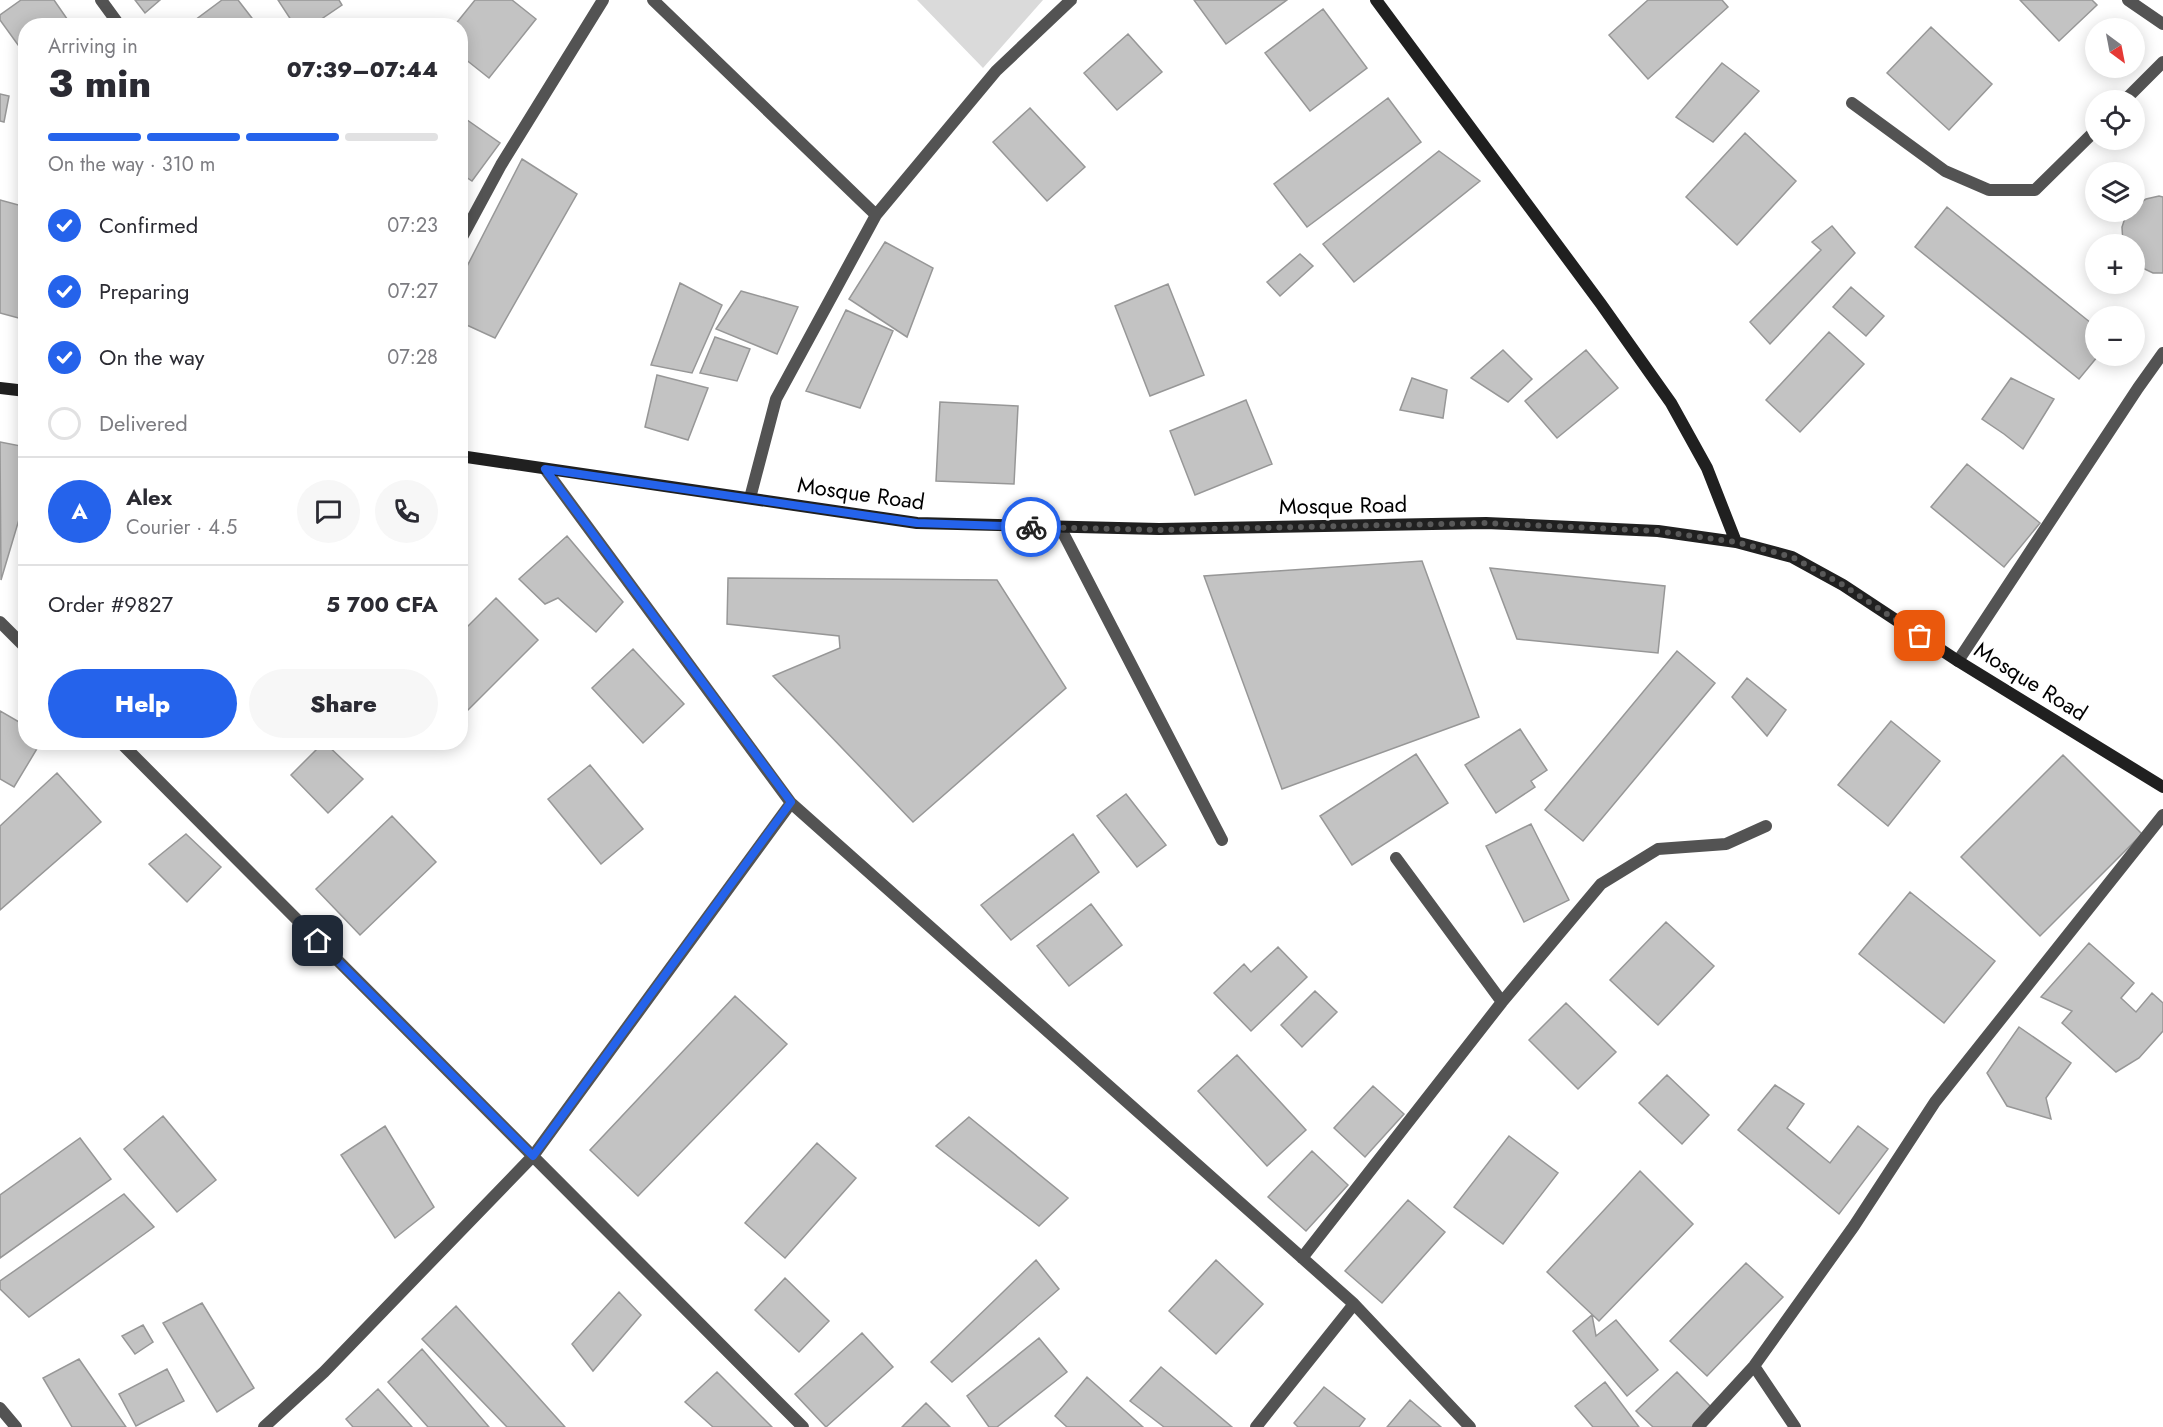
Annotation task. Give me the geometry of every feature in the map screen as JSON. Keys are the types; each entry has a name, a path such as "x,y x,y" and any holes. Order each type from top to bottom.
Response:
{"street":[{"path":"101,0 114,18"},
{"path":"468,226 501,165 603,0"},
{"path":"653,0 876,215"},
{"path":"750,498 776,399 876,215 996,71 1071,0"},
{"path":"1377,0 1671,403 1707,468 1736,542"},
{"path":"2128,0 2163,24"},
{"path":"2135,90 2163,62"},
{"path":"1852,103 1945,171 1989,190 2036,190 2085,141"},
{"path":"1958,661 2163,353"},
{"path":"0,388 18,390"},
{"name":"Mosque Road","path":"468,457 917,523 1159,530 1486,523 1658,531 1736,542 1792,557 1843,585 1958,661 2163,787"},
{"path":"545,469 791,802 1354,1304 1470,1427"},
{"path":"1060,528 1222,840"},
{"path":"0,622 18,640"},
{"path":"128,750 803,1427"},
{"path":"264,1427 324,1372 533,1156 791,802"},
{"path":"1698,1427 1754,1366 1854,1226 1935,1102 2163,815"},
{"path":"1302,1258 1502,1002 1601,884 1658,849 1726,844 1766,826"},
{"path":"1396,858 1502,1002"},
{"path":"1256,1427 1354,1304"},
{"path":"1754,1366 1794,1427"},
{"path":"0,1408 16,1427"}],"shaded area":[{"path":"917,0 1043,0 983,68"}],"building":[{"path":"21,0 54,0 66,18 18,18 18,45 0,20 0,15"},
{"path":"135,0 160,0 145,13"},
{"path":"222,0 238,0 252,18 198,18"},
{"path":"278,0 339,0 342,5 323,18 290,18"},
{"path":"475,0 512,0 536,19 489,78 468,61 468,18 460,18"},
{"path":"1194,0 1287,0 1226,44"},
{"path":"1648,0 1722,0 1728,7 1648,79 1609,35"},
{"path":"2020,0 2092,0 2097,5 2059,41"},
{"path":"1323,9 1367,68 1310,111 1265,53"},
{"path":"1931,27 1992,84 1949,130 1887,73"},
{"path":"1128,34 1162,72 1117,110 1084,73"},
{"path":"1722,63 1759,91 1713,142 1676,117"},
{"path":"0,94 9,96 4,122 0,121"},
{"path":"1388,98 1421,142 1307,227 1274,184"},
{"path":"1030,108 1085,167 1047,201 993,142"},
{"path":"468,121 500,143 472,181 468,178"},
{"path":"1745,133 1796,181 1737,245 1686,197"},
{"path":"1439,151 1480,181 1354,282 1323,244"},
{"path":"522,159 577,194 495,338 468,326 468,264"},
{"path":"2163,197 2163,273 2153,273 2145,269 2145,234 2122,234 2124,222 2145,222 2146,199"},
{"path":"0,200 18,205 18,318 0,313"},
{"path":"1947,207 2085,318 2085,366 2090,366 2079,379 1915,247"},
{"path":"1832,226 1855,253 1770,344 1750,322 1821,250 1812,242"},
{"path":"885,242 933,268 907,337 849,299"},
{"path":"1300,254 1313,266 1280,296 1267,282"},
{"path":"680,283 722,305 692,373 651,365"},
{"path":"1168,284 1204,375 1150,396 1115,306"},
{"path":"1851,287 1884,316 1866,336 1833,307"},
{"path":"741,291 798,307 777,354 716,329"},
{"path":"846,310 893,331 860,408 806,391"},
{"path":"1829,332 1864,364 1800,432 1766,400"},
{"path":"715,337 750,349 737,381 700,373"},
{"path":"1503,350 1532,379 1508,402 1471,378"},
{"path":"1586,350 1618,388 1557,438 1525,401"},
{"path":"657,375 708,388 688,440 645,427"},
{"path":"1412,378 1447,390 1443,418 1400,410"},
{"path":"2011,378 2054,399 2023,449 1982,419"},
{"path":"1246,400 1272,464 1195,495 1170,431"},
{"path":"940,402 1018,406 1014,484 936,481"},
{"path":"0,442 18,445 18,523 1,580"},
{"path":"1967,464 2040,523 2004,567 1931,507"},
{"path":"567,536 623,602 596,632 558,598 545,604 519,579"},
{"path":"1422,561 1479,717 1282,789 1204,576"},
{"path":"1490,568 1665,586 1658,653 1517,639"},
{"path":"728,578 997,580 1066,688 913,822 773,676 840,648 839,636 727,624"},
{"path":"496,598 538,640 468,710 468,626"},
{"path":"633,649 684,704 643,743 592,688"},
{"path":"1677,651 1715,683 1583,841 1545,810"},
{"path":"1747,678 1786,710 1767,736 1732,697"},
{"path":"0,711 18,721 18,750 36,750 14,787 0,779"},
{"path":"1891,721 1940,761 1888,826 1838,785"},
{"path":"1520,729 1547,770 1531,781 1535,787 1496,813 1465,765"},
{"path":"316,750 332,750 363,779 328,813 291,775"},
{"path":"1416,754 1448,803 1352,865 1320,816"},
{"path":"2063,755 2142,834 2040,936 1961,857"},
{"path":"590,765 643,829 601,864 548,799"},
{"path":"57,773 101,822 0,910 0,826"},
{"path":"1126,794 1166,845 1137,867 1097,816"},
{"path":"392,816 436,862 360,935 316,889"},
{"path":"1531,824 1569,900 1524,922 1486,846"},
{"path":"186,834 221,867 187,902 149,864"},
{"path":"1073,834 1099,872 1011,940 981,905"},
{"path":"1910,892 1995,961 1944,1023 1859,954"},
{"path":"1091,904 1122,945 1069,986 1037,946"},
{"path":"1666,922 1714,966 1658,1025 1610,980"},
{"path":"2089,943 2134,983 2121,998 2136,1012 2152,993 2163,1003 2163,1031 2139,1058 2116,1072 2062,1023 2072,1011 2041,997"},
{"path":"1278,947 1307,977 1251,1031 1214,993 1244,964 1251,972"},
{"path":"1315,991 1337,1012 1302,1047 1281,1025"},
{"path":"735,996 787,1044 638,1196 590,1150"},
{"path":"1566,1003 1616,1052 1578,1089 1529,1040"},
{"path":"2019,1027 2071,1063 2046,1098 2051,1119 2007,1106 1987,1073"},
{"path":"1237,1055 1306,1130 1267,1166 1198,1091"},
{"path":"1667,1075 1709,1115 1682,1144 1639,1103"},
{"path":"1775,1085 1804,1104 1787,1128 1830,1163 1858,1126 1888,1149 1839,1214 1738,1130"},
{"path":"1373,1086 1404,1114 1365,1157 1334,1128"},
{"path":"163,1116 216,1180 177,1212 124,1149"},
{"path":"969,1117 1068,1198 1039,1226 936,1146"},
{"path":"385,1126 434,1207 395,1238 341,1155"},
{"path":"1509,1136 1558,1173 1503,1244 1454,1207"},
{"path":"80,1138 111,1179 0,1258 0,1195"},
{"path":"817,1143 856,1178 785,1258 745,1223"},
{"path":"1312,1151 1348,1185 1306,1231 1268,1197"},
{"path":"1640,1171 1693,1224 1599,1321 1547,1272"},
{"path":"124,1194 154,1227 29,1317 0,1289 0,1281"},
{"path":"1408,1200 1445,1232 1382,1303 1345,1271"},
{"path":"1036,1260 1059,1289 952,1382 931,1362"},
{"path":"1216,1260 1263,1304 1216,1354 1169,1311"},
{"path":"1746,1263 1783,1297 1707,1376 1670,1341"},
{"path":"785,1278 829,1321 799,1352 755,1310"},
{"path":"619,1292 641,1315 593,1371 572,1344"},
{"path":"202,1303 254,1388 217,1412 163,1323"},
{"path":"456,1306 565,1427 507,1427 422,1339"},
{"path":"1592,1315 1596,1336 1616,1320 1658,1370 1627,1396 1573,1331"},
{"path":"143,1325 153,1342 135,1354 122,1336"},
{"path":"862,1333 893,1367 826,1427 795,1394"},
{"path":"1039,1338 1067,1372 997,1427 989,1427 967,1396"},
{"path":"422,1349 489,1427 428,1427 388,1382"},
{"path":"79,1359 126,1427 72,1427 43,1378"},
{"path":"1161,1367 1232,1427 1164,1427 1130,1401"},
{"path":"167,1369 184,1401 136,1426 119,1394"},
{"path":"717,1372 772,1427 713,1427 685,1402"},
{"path":"1677,1372 1713,1409 1695,1427 1653,1427 1636,1411"},
{"path":"1087,1377 1143,1427 1067,1427 1055,1416"},
{"path":"1605,1382 1639,1427 1593,1427 1575,1406"},
{"path":"1324,1387 1365,1419 1359,1427 1298,1427 1294,1423"},
{"path":"378,1389 412,1427 353,1427 346,1419"},
{"path":"1410,1400 1441,1427 1387,1427"},
{"path":"926,1403 950,1427 902,1427"}],"way so far":[{"path":"1031,527 1159,530 1486,523 1658,531 1736,542 1792,557 1843,585 1920,636"}],"route":[{"path":"318,941 533,1156 791,802 545,469 917,523 1031,527"}]}
